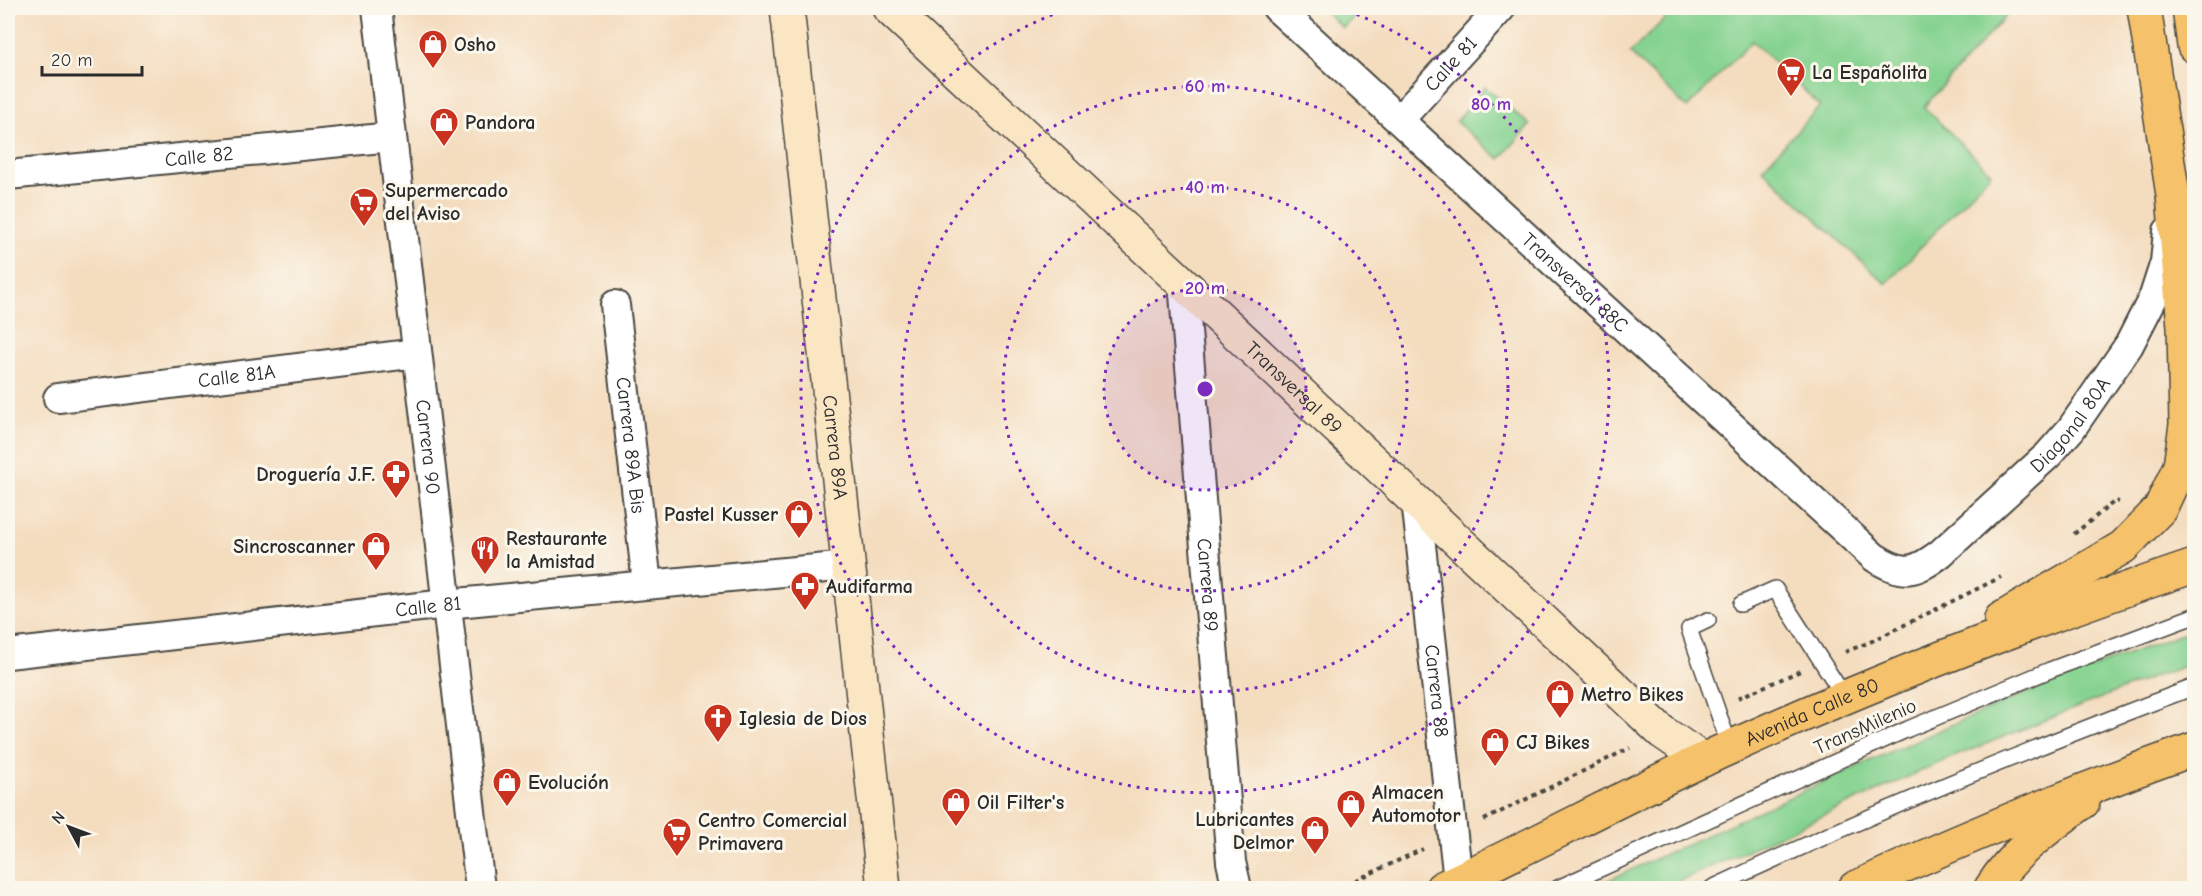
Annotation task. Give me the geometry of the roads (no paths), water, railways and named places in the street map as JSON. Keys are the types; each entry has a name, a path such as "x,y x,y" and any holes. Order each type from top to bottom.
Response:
{"main road":[{"path":"1929,662 2123,547 2160,509 2180,466 2186,424 2184,327 2173,195 2144,8"},
{"path":"2189,8 2194,46"},
{"name":"Avenida Calle 80","path":"1450,885 1716,753 1844,696 2119,591 2194,566"},
{"path":"1855,888 1926,855 2115,777 2194,750"},
{"path":"1991,888 2019,851 2115,777"}],"street":[{"name":"Carrera 90","path":"376,8 480,888"},
{"name":"Carrera 89A","path":"787,8 884,888"},
{"name":"Transversal 89","path":"889,8 1662,732 1716,753"},
{"name":"Transversal 88C","path":"1277,8 1874,557"},
{"name":"Calle 81","path":"1400,119 1500,8"},
{"name":"Calle 82","path":"8,175 392,137"},
{"name":"Diagonal 80A","path":"1874,557 1887,566 1907,571 1923,567 2040,462 2071,429 2129,345 2154,296 2164,262 2173,195"},
{"name":"Carrera 89","path":"1183,282 1231,862 1237,888"},
{"name":"Carrera 89A Bis","path":"615,305 647,584"},
{"name":"Calle 81A","path":"58,398 417,353"},
{"name":"Carrera 88","path":"1416,500 1450,885"},
{"name":"Calle 81","path":"8,654 446,604 848,566"}],"lane":[{"path":"1741,604 1775,589 1844,696"},
{"name":"TransMilenio","path":"1558,888 1908,729 2050,670 2194,616"},
{"path":"1708,620 1689,628 1716,753"},
{"path":"1712,888 1917,796 2081,729 2194,687"}],"place":[{"name":"Osho","path":"433,70"},
{"name":"La Españolita","path":"1791,98"},
{"name":"Pandora","path":"444,148"},
{"name":"Supermercado del Aviso","path":"364,228"},
{"name":"Droguería J.F.","path":"396,500"},
{"name":"Pastel Kusser","path":"799,540"},
{"name":"Sincroscanner","path":"376,572"},
{"name":"Restaurante la Amistad","path":"485,576"},
{"name":"Audifarma","path":"805,612"},
{"name":"Metro Bikes","path":"1560,720"},
{"name":"Iglesia de Dios","path":"718,744"},
{"name":"CJ Bikes","path":"1495,768"},
{"name":"Evolución","path":"507,808"},
{"name":"Oil Filter's","path":"956,828"},
{"name":"Almacen Automotor","path":"1351,830"},
{"name":"Lubricantes Delmor","path":"1315,856"},
{"name":"Centro Comercial Primavera","path":"677,858"}]}
